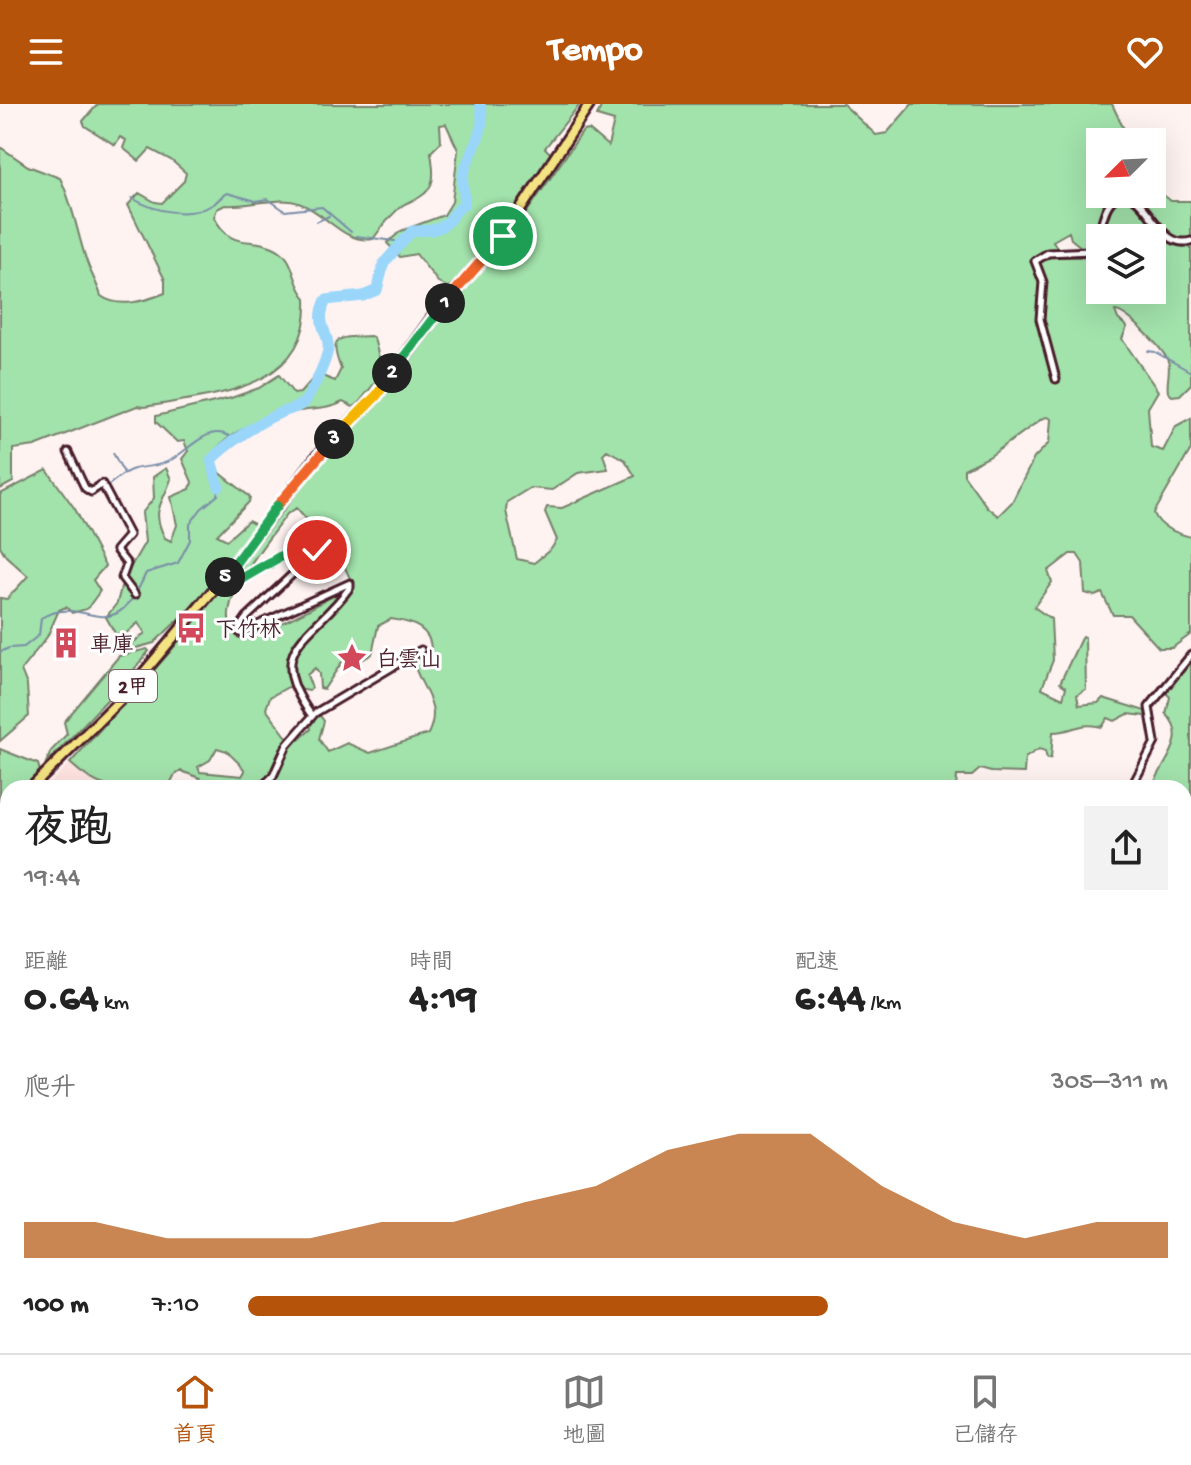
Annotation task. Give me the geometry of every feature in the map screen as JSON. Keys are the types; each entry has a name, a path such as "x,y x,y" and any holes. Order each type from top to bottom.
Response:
{"main road":[{"name":"2甲","path":"39,780 125,695 219,584 317,456 377,395 431,319 494,249 590,104"}],"street":[{"path":"1056,379 1040,319 1043,282 1035,261 1048,253 1090,251 1106,208"},
{"path":"1146,208 1172,240 1180,243 1191,241"},
{"path":"68,452 85,488 91,492 102,484 129,535 116,550 127,564 122,578 135,595"},
{"path":"219,584 236,582 308,542 318,546 315,553 247,617 239,627 240,633 348,583 351,585 324,620 301,638 290,663 295,690 312,716"},
{"path":"269,780 287,745 312,716 328,703 421,650"},
{"path":"1135,780 1155,742 1149,707 1191,655"}],"shaded area":[{"path":"70,763 91,780 53,780"}],"green space":[{"path":"98,104 580,104 545,148 552,155 503,228 472,267 447,287 438,282 416,254 400,257 387,243 401,231 444,215 452,202 458,150 446,124 440,125 441,142 431,152 433,177 430,188 399,209 373,239 353,237 310,208 292,202 225,205 217,209 214,217 227,234 240,241 273,247 281,251 290,264 306,298 303,329 292,353 275,370 252,383 226,392 137,406 35,446 13,449 13,482 0,489 0,147 28,166 60,178 101,296 124,303 165,293 165,280 128,205 139,193 162,203 184,181 186,173 171,160 150,149 139,161 123,148 126,140 120,137 115,145 85,126 83,121"},
{"path":"602,104 843,104 876,135 887,133 912,104 1112,104 1123,128 1086,128 1086,208 1104,208 1099,224 1086,224 1086,247 1081,247 1071,239 1069,232 1053,241 1063,257 1086,257 1086,304 1166,304 1166,224 1107,224 1112,208 1166,208 1166,197 1171,201 1191,201 1191,384 1180,395 1172,396 1168,392 1169,365 1165,355 1136,324 1115,311 1127,327 1122,339 1158,391 1148,408 1151,447 1163,451 1176,426 1191,418 1191,449 1154,513 1164,526 1191,537 1191,634 1172,648 1159,648 1129,615 1113,615 1102,593 1095,596 1085,593 1083,563 1077,554 1070,554 1048,571 1052,582 1034,607 1051,619 1053,660 1042,688 1063,698 1066,687 1060,683 1082,636 1085,637 1086,689 1077,695 1079,705 1098,703 1103,698 1145,711 1146,716 1128,714 1115,721 1108,718 1102,727 1088,725 1053,732 1051,758 1047,759 1045,751 1039,749 1025,758 1024,773 980,769 972,776 957,776 957,780 200,780 181,771 172,780 92,780 82,774 70,763 170,652 300,485 392,385 466,285 511,235 583,131 589,130 608,146 614,121 597,116","holes":["1043,418 1051,419 1049,443 1034,458 1012,502 998,516 987,507 964,475 964,469 989,457","607,450 625,460 635,476 562,508 547,507 545,512 557,540 534,563 517,559 506,511 507,502 530,488 552,490 578,473 608,469 603,454","297,508 342,561 353,585 312,608 253,634 238,637 230,625 229,610 244,575 287,514","391,619 420,628 429,638 431,654 413,661 432,705 432,723 428,734 370,753 347,743 328,752 319,739 324,721 318,713 310,721 311,729 299,740 286,736 266,709 270,697 288,687 309,691 312,688 307,675 315,668 319,674 320,688 324,689 342,662 348,662 350,667 372,654 378,626","217,748 227,751 241,765 245,771 242,776 200,772 198,767 210,760"]},
{"path":"374,338 383,373 357,405 353,407 343,402 269,418 232,435 214,452 208,463 250,497 249,502 217,535 227,540 248,521 256,525 238,553 195,604 154,643 122,652 145,633 138,623 124,635 121,632 116,635 106,617 117,603 123,580 145,542 142,513 154,498 153,477 166,468 171,479 159,507 158,520 165,538 171,541 177,525 171,497 190,489 192,482 182,459 188,451 184,441 177,442 156,422 156,416 231,398 259,388 279,375 294,394 300,393 317,374 335,381 341,369 335,349 339,340"},
{"path":"47,470 75,509 105,566 93,580 100,591 87,609 72,613 66,607 59,610 47,637 21,670 27,685 29,716 0,741 0,598 7,599 28,576 6,556 0,546 0,494"},
{"path":"149,651 124,682 45,765 51,751 67,734 64,722 119,656"},
{"path":"1191,658 1191,780 1156,780 1175,742 1173,723 1166,714 1170,697 1166,693"},
{"path":"0,749 38,764 41,775 35,780 0,780"}],"waterway":[{"path":"219,487 211,460 243,434 299,406 309,395 327,354 328,341 322,324 326,300 363,296 377,290 384,263 412,231 441,227 464,204 463,176 480,131 480,104"},
{"path":"132,198 171,212 203,209 227,193 256,201 268,199 285,211 322,207 351,232"},
{"path":"316,222 329,216"},
{"path":"356,236 395,241 400,246"},
{"path":"1148,351 1191,372"},
{"path":"107,486 130,470 171,460 211,434 228,435 237,442"},
{"path":"113,453 124,473"},
{"path":"0,652 24,647 39,635 41,618 57,612 110,616 121,610 133,597 146,573 178,563 190,540 190,524 201,509 218,495 219,487"},
{"path":"92,496 101,490"}],"place":[{"name":"下竹林","path":"191,628"},
{"name":"車庫","path":"66,643"},
{"name":"白雲山","path":"352,658"}],"route":[{"path":"317,550 317,543 308,542 236,582 219,584 317,456 377,395 431,319 503,236"}]}
